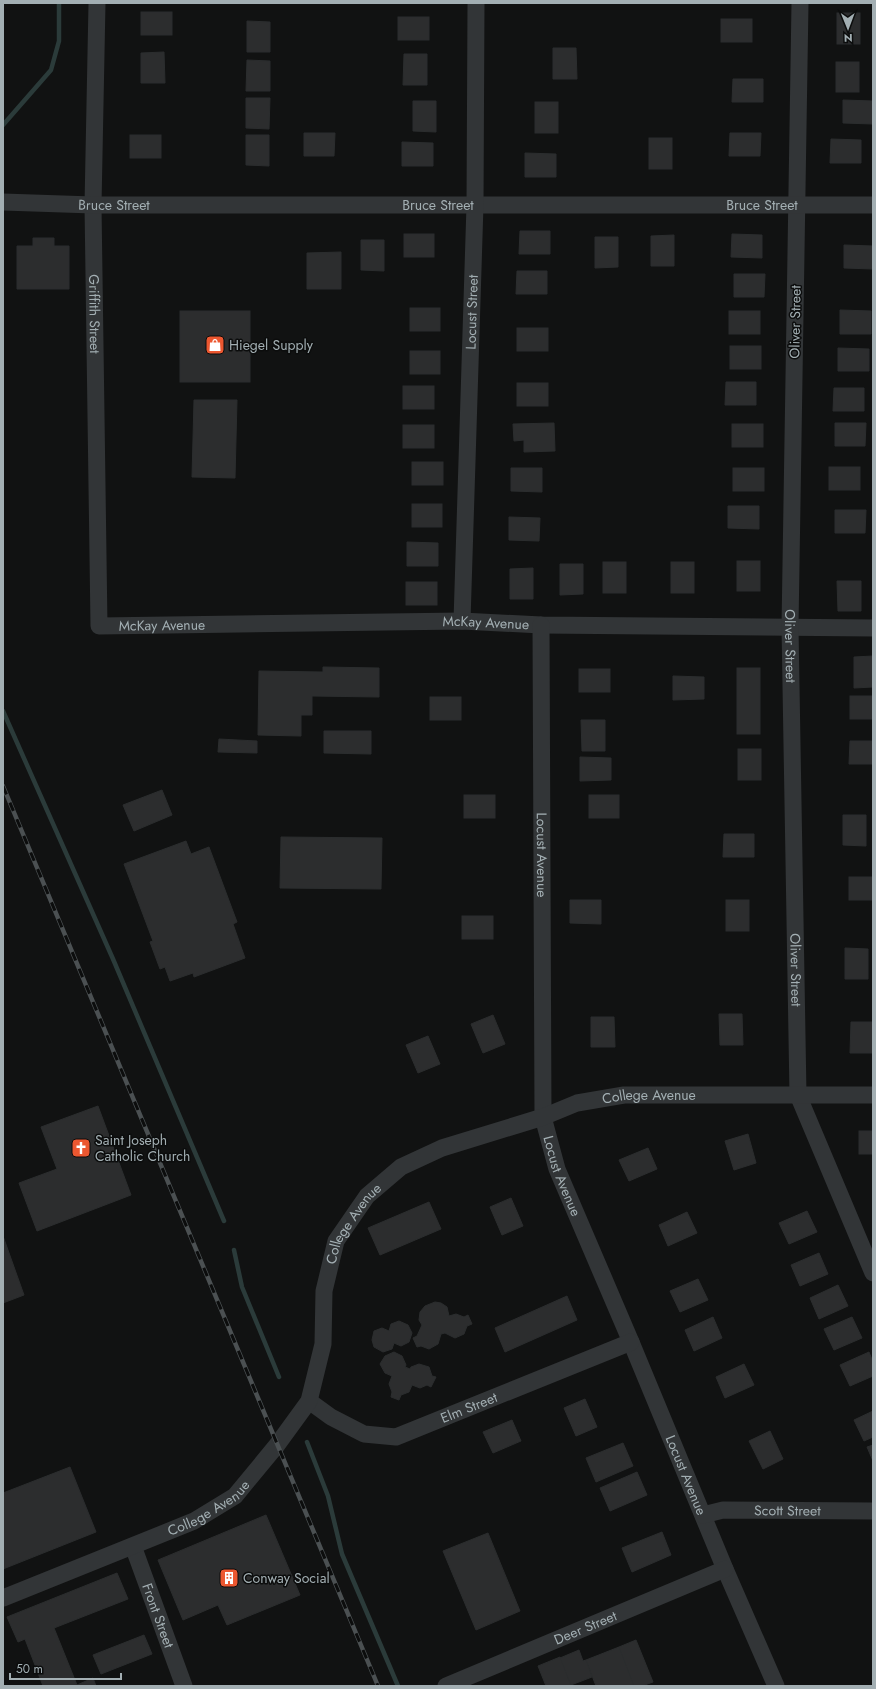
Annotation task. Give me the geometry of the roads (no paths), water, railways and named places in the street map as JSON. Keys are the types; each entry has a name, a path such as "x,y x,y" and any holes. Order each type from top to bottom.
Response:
{"street":[{"name":"Griffith Street","path":"97,3 93,205 99,626"},
{"name":"Locust Street","path":"462,621 475,205 476,3"},
{"name":"Oliver Street","path":"800,3 798,205 790,627 798,1095 873,1273"},
{"name":"Bruce Street","path":"3,202 93,205 873,205"},
{"name":"McKay Avenue","path":"99,626 462,621 541,625 873,628"},
{"name":"Locust Avenue","path":"541,625 543,1117 557,1169 632,1342 725,1569 776,1686"},
{"name":"College Avenue","path":"3,1598 194,1521 235,1496 278,1445 309,1402 323,1344 324,1291 336,1241 366,1196 401,1167 442,1148 543,1117 577,1104 624,1095 873,1096"},
{"name":"Elm Street","path":"309,1402 331,1417 364,1434 396,1437 632,1342"},
{"name":"Scott Street","path":"703,1515 723,1510 873,1511"},
{"name":"Front Street","path":"133,1546 184,1686"},
{"name":"Deer Street","path":"446,1686 725,1569"}],"waterway":[{"path":"3,125 51,70 59,41 59,3"},
{"path":"3,711 113,959 224,1221"},
{"path":"234,1250 242,1287 279,1377"},
{"path":"307,1442 328,1496 342,1554 398,1686"}],"railway":[{"path":"3,786 378,1686"}],"place":[{"name":"Hiegel Supply","path":"215,345"},
{"name":"Saint Joseph Catholic Church","path":"81,1148"},
{"name":"Conway Social","path":"229,1578"}]}
